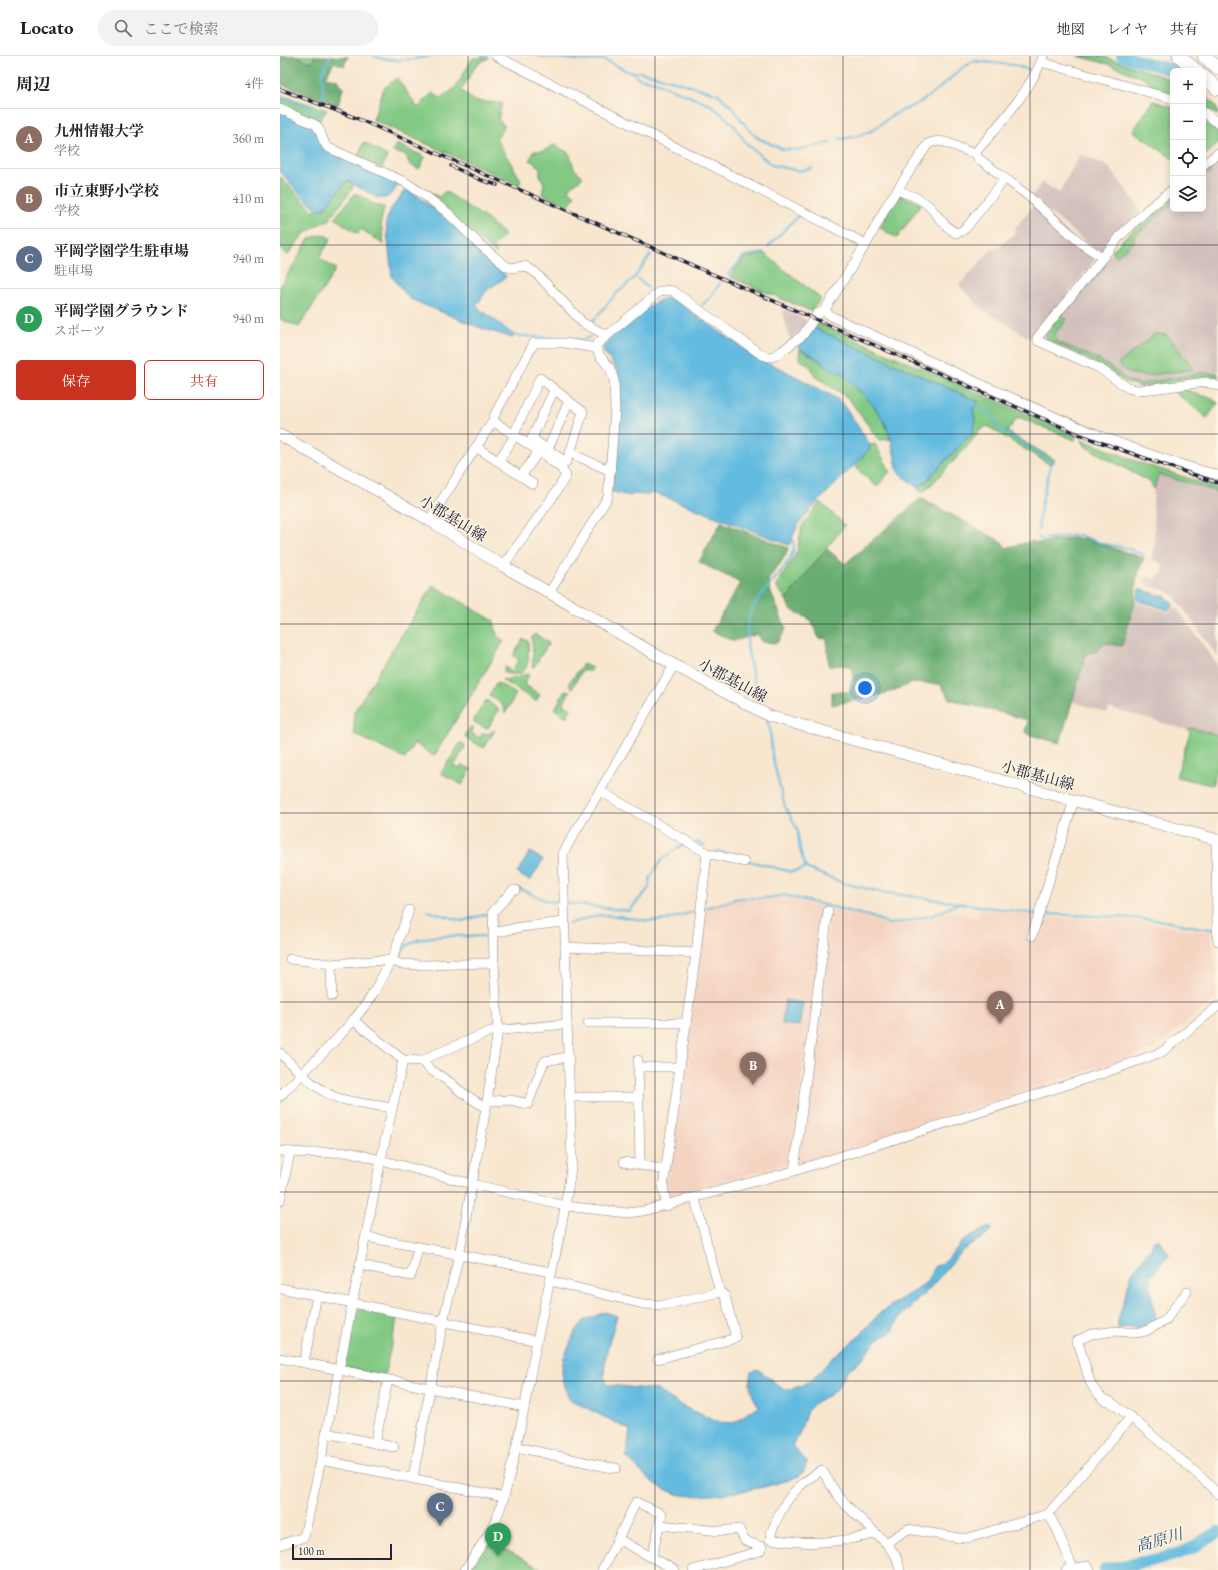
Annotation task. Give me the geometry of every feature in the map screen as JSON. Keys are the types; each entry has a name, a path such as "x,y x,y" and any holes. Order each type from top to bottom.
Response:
{"highway":[{"path":"1179,56 1193,68"},
{"path":"1204,56 1217,67"},
{"path":"1206,78 1218,88"}],"main road":[{"name":"小郡基山線","path":"280,435 429,520 503,566 674,665 764,713 843,737 1217,840"}],"street":[{"path":"496,56 866,244"},
{"path":"975,153 1011,109 1038,71 1042,59 1170,98"},
{"path":"280,109 316,125 325,146 405,182 424,195 448,213 479,244 501,262 512,268 524,266 535,272 583,323 606,335"},
{"path":"1206,114 1218,123"},
{"path":"596,348 606,335 659,292 667,290 674,292 762,355 769,357 775,356 803,335 817,314 824,311 877,226 887,205 928,144 934,141 943,140 967,152 975,153"},
{"path":"975,153 978,158 1032,199 1082,244 1102,258"},
{"path":"1206,163 1218,153"},
{"path":"897,190 928,205 943,224 956,233 966,228 1005,179"},
{"path":"1170,191 1146,210 1121,235 1037,338 1038,341 1100,368 1128,388 1137,390 1152,389 1206,382 1218,386"},
{"path":"824,311 833,317 1040,411 1107,439 1152,455 1218,475"},
{"path":"429,520 494,421 498,409 534,343 565,343 596,348"},
{"path":"549,593 608,497 615,410 614,380 610,368 600,356 596,348"},
{"path":"494,421 515,435 566,462 583,412 540,378 515,435 498,461"},
{"path":"503,566 566,476 561,468 532,438 554,390"},
{"path":"521,476 541,449 569,401"},
{"path":"476,447 533,484"},
{"path":"570,453 611,471"},
{"path":"465,1570 495,1522 504,1497 517,1447 565,1206 572,1160 563,853 674,665"},
{"path":"600,791 707,853 744,862"},
{"path":"1032,936 1074,800"},
{"path":"1217,840 1217,934"},
{"path":"667,1206 663,1188 696,953 707,853"},
{"path":"413,1478 443,1322 459,1255 487,1104 498,1030 493,912 513,890 516,890"},
{"path":"280,1096 353,1020 370,999 392,960 409,910"},
{"path":"794,1171 828,911"},
{"path":"493,933 521,927 564,922"},
{"path":"565,947 696,953"},
{"path":"290,959 331,964 378,960 392,960 400,964 423,965 494,963"},
{"path":"331,964 332,996"},
{"path":"280,1152 350,1152 472,1184 565,1206 627,1213 643,1212 794,1171 1101,1074 1162,1052 1218,1006"},
{"path":"353,1020 403,1060 422,1061 430,1056 491,1031 567,1024"},
{"path":"588,1024 686,1023"},
{"path":"280,1053 302,1074 330,1094 340,1099 392,1108"},
{"path":"487,1104 493,1101 510,1100 528,1104 545,1061 568,1057"},
{"path":"280,1545 304,1537 340,1369 381,1159 403,1060"},
{"path":"422,1061 431,1070 452,1083 460,1091 487,1104"},
{"path":"640,1164 638,1064 680,1067"},
{"path":"570,1096 639,1097"},
{"path":"280,1201 290,1152"},
{"path":"624,1162 666,1170"},
{"path":"658,1359 736,1338 725,1296 720,1292 694,1199"},
{"path":"366,1237 459,1255 551,1277 643,1304 664,1306 720,1292"},
{"path":"360,1265 411,1276 418,1248"},
{"path":"280,1288 537,1341"},
{"path":"1187,1292 1176,1304 1166,1320 1146,1331 1134,1333 1117,1331 1106,1332 1092,1334 1076,1341 1079,1345 1090,1382 1094,1390 1104,1400 1109,1401 1131,1417 1202,1478 1218,1494"},
{"path":"304,1362 318,1295"},
{"path":"280,1358 524,1407"},
{"path":"375,1443 388,1380"},
{"path":"886,1543 908,1529 959,1538 968,1538 1048,1514 1131,1417"},
{"path":"326,1433 394,1447"},
{"path":"517,1447 616,1468"},
{"path":"321,1460 504,1497"},
{"path":"693,1570 760,1551 767,1540 770,1539 783,1506 789,1497 804,1481 822,1470 836,1493 847,1506 886,1543 896,1556 900,1570"},
{"path":"602,1570 636,1502 662,1514 652,1557"},
{"path":"1048,1514 1057,1529 1070,1569 1088,1568"},
{"path":"659,1525 720,1531 739,1529 744,1541 762,1547"},
{"path":"770,1539 816,1543 864,1537 875,1534"},
{"path":"618,1539 675,1570"}],"shaded area":[{"path":"1080,154 1110,168 1141,210 1100,254 1031,197 1042,182 1059,193"},
{"path":"1218,159 1218,384 1140,387 1045,339 1044,335 1123,239 1170,199 1170,212 1206,212 1206,169"},
{"path":"1035,204 1097,258 1033,337 1029,338 982,310 959,285 991,249 995,249 1015,234 1015,228"},
{"path":"786,310 807,321 803,328 790,339 782,311"},
{"path":"1158,474 1218,492 1218,657 1175,597 1169,592 1143,583 1146,576 1154,578 1163,573 1164,566 1159,562 1152,560 1155,543 1153,502 1154,489"},
{"path":"1135,602 1169,612 1176,607 1218,666 1218,735 1191,728 1188,730 1109,708 1107,713 1071,701 1086,654 1098,651 1103,643 1122,646"},
{"path":"784,897 825,907 791,1161 786,1164 669,1196 666,1189 705,910 736,900 770,900"},
{"path":"831,909 870,918 885,925 903,925 934,918 951,911 977,919 980,909 1068,919 1127,920 1211,932 1217,987 1215,999 1153,1049 841,1152 801,1163 798,1161"}],"green space":[{"path":"280,56 300,56 302,60 312,62 315,56 348,57 344,66 334,62 326,77 338,80 343,88 338,105 280,84"},
{"path":"300,56 315,56 312,62 302,60"},
{"path":"1077,56 1101,56 1170,79 1170,93 1153,87 1148,80 1108,64"},
{"path":"473,58 489,58 477,64 461,90 474,101 502,103 498,120 505,126 496,139 521,180 519,185 373,120 384,88 397,78 418,108 432,93 441,98 455,88"},
{"path":"280,95 327,110 318,123 280,107"},
{"path":"1206,96 1216,106 1218,115 1206,109"},
{"path":"1153,101 1170,106 1170,157 1133,131"},
{"path":"1206,123 1218,131 1218,144 1206,154"},
{"path":"364,142 387,156 382,168 357,157"},
{"path":"396,144 425,157 419,169 410,165 406,155 393,152"},
{"path":"554,145 569,153 574,168 583,177 568,189 575,196 568,206 542,194 544,183 540,176 540,167 530,160 534,151 543,151"},
{"path":"1218,159 1218,163 1206,176 1206,169"},
{"path":"280,177 315,212 317,208 321,210 325,207 348,181 352,183 353,188 328,221 324,221 304,234 287,256 280,249"},
{"path":"414,184 439,197 445,191 488,220 505,235 493,247 496,254"},
{"path":"355,193 376,205 384,207 381,222 384,245 361,229 358,234 335,218"},
{"path":"900,195 921,204 897,238 880,228 896,196"},
{"path":"1170,199 1170,206 1133,237 1135,241 1116,257 1112,252 1123,239"},
{"path":"323,234 331,239 319,258 336,269 299,327 280,319 280,287 309,239"},
{"path":"765,254 821,299 811,311 730,277 744,258"},
{"path":"1104,262 1106,265 1062,315 1067,320 1055,333 1057,342 1100,360 1129,381 1140,384 1202,373 1218,374 1218,384 1140,387 1125,382 1101,366 1045,339 1044,335"},
{"path":"815,322 1076,435 1075,440 1018,417 1007,432 1055,460 1049,464 987,426 980,430 967,447 923,493 916,487 924,484 973,432 975,419 973,410 979,402 812,327"},
{"path":"1155,334 1167,335 1194,369 1146,376 1129,373 1118,364"},
{"path":"800,349 842,374 859,388 878,412 891,439 879,440 848,398 814,375 811,367 799,359"},
{"path":"1183,388 1201,396 1208,396 1218,403 1207,418 1171,389"},
{"path":"1081,439 1141,463 1218,488 1218,492 1158,474 1154,489 1150,482 1086,447"},
{"path":"875,444 890,471 877,487 857,469 855,464 869,450 870,445"},
{"path":"921,498 1002,542 1006,548 1032,541 1037,543 1072,538 1085,539 1144,558 1136,580 1135,602 1122,646 1103,643 1098,651 1086,654 1060,743 1027,734 1025,732 1028,720 950,699 940,684 913,683 887,693 832,705 832,692 851,692 854,682 853,668 845,665 829,666 827,639 819,638 811,620 790,609 786,599 827,549 845,564"},
{"path":"820,502 845,525 786,599 776,586 797,552 802,526"},
{"path":"721,522 788,548 786,555 768,580 770,590 786,629 777,643 762,642 758,634 734,641 712,631 740,583 699,562"},
{"path":"433,585 494,621 497,636 504,641 434,756 414,743 405,759 354,734 354,712"},
{"path":"535,634 549,643 534,667 532,667 532,637"},
{"path":"523,639 528,641 527,666 520,674 513,675 505,673 505,667 512,671 519,659 513,656"},
{"path":"583,664 592,668 590,672 583,669 572,688 569,683"},
{"path":"527,674 529,675 524,684 540,695 536,701 502,680 516,678"},
{"path":"498,683 516,694 505,714 502,705 489,696"},
{"path":"566,691 570,691 563,704 571,709 566,717 555,709"},
{"path":"485,701 488,701 499,710 488,728 474,722"},
{"path":"470,727 473,727 471,733 479,738 483,733 488,734 495,730 484,748 466,738 465,735"},
{"path":"1191,728 1218,735 1218,766 1212,785 1176,777 1190,732 1188,730"},
{"path":"460,743 464,744 465,747 454,766 460,769 462,765 471,769 462,785 441,773"},
{"path":"357,1306 398,1315 384,1377 342,1366 355,1309"},
{"path":"486,1542 492,1542 543,1570 469,1570"}],"water":[{"path":"280,111 316,128 323,148 399,184 388,197 378,198 348,181 325,207 321,210 315,207 304,198 280,172"},
{"path":"406,189 411,191 443,216 500,269 506,277 487,290 476,306 514,335 513,338 478,327 410,299 392,277 386,222 391,209"},
{"path":"666,298 673,299 760,360 782,369 834,397 844,405 870,445 869,450 812,508 798,525 789,545 660,495 651,493 647,495 632,494 631,496 612,492 618,422 619,385 617,370 604,352 603,347 615,333 641,311"},
{"path":"812,327 979,402 973,409 975,422 973,432 920,487 916,487 898,472 891,439 886,425 875,407 843,374 833,370 812,355 800,349 797,344"},
{"path":"1139,589 1164,596 1173,603 1172,608 1169,610 1137,600"},
{"path":"530,852 543,860 530,881 517,873"},
{"path":"785,1000 803,1003 799,1026 782,1024"},
{"path":"989,1227 992,1229 988,1234 963,1250 928,1290 899,1318 894,1329 889,1334 878,1339 863,1358 847,1371 836,1390 816,1402 807,1411 798,1437 792,1446 807,1462 807,1464 800,1475 789,1480 737,1492 700,1496 674,1493 660,1486 642,1473 626,1457 630,1430 569,1399 563,1383 562,1369 564,1358 574,1334 583,1321 605,1312 617,1316 609,1341 605,1362 605,1380 608,1385 657,1390 682,1406 718,1422 734,1423 745,1416 748,1412 759,1406 751,1390 751,1372 759,1370 784,1390 798,1387 813,1379 833,1357 857,1338 880,1313 927,1282 934,1267 946,1261 962,1242 970,1236"},
{"path":"1155,1240 1159,1240 1169,1254 1151,1276 1150,1288 1156,1322 1136,1328 1118,1328 1118,1321 1132,1273"}],"waterway":[{"path":"324,99 322,73 330,56"},
{"path":"374,56 388,60 409,60 430,56"},
{"path":"481,56 487,56"},
{"path":"537,56 589,61 598,59 605,60 629,72 640,72 653,75 718,94 732,107 749,130 758,138 782,149 797,150 831,143"},
{"path":"1122,56 1170,69"},
{"path":"839,139 855,137 873,130 891,116 921,102 962,68 974,61 1013,65 1030,70"},
{"path":"633,72 638,78 655,82 711,105 732,123 747,144 772,165 799,171 812,168"},
{"path":"280,97 304,106 317,114 321,113 322,110"},
{"path":"768,247 800,214"},
{"path":"728,275 744,256 764,253"},
{"path":"592,322 615,295 635,277 651,254"},
{"path":"638,279 648,288"},
{"path":"702,305 710,298 720,283"},
{"path":"512,335 561,339"},
{"path":"568,339 581,340 590,337"},
{"path":"974,403 990,413 1000,429 1052,462 1043,496 1038,530"},
{"path":"1038,537 1040,539 1078,535 1104,544 1126,548 1144,555"},
{"path":"762,707 750,662 747,626 752,609 786,565 791,556 794,548 793,539 791,537"},
{"path":"766,719 770,728 772,755 785,807 797,828 800,850 806,868"},
{"path":"696,843 699,842 704,846"},
{"path":"567,903 629,911 649,888 650,878 662,859 682,845 686,844"},
{"path":"717,851 728,854"},
{"path":"746,860 791,872 806,868 843,883 881,892 1036,914"},
{"path":"518,888 547,901 561,902"},
{"path":"705,908 739,898 769,898 784,895 872,917 889,924 934,915 959,903"},
{"path":"568,924 599,915 648,921 667,920 699,910"},
{"path":"428,911 462,921 490,913"},
{"path":"1042,914 1157,920 1215,930"},
{"path":"397,960 408,945 425,938 448,936 491,936"},
{"path":"388,976 395,964"},
{"path":"280,1103 303,1079"},
{"name":"高原川","path":"1105,1570 1184,1552 1218,1532"}],"railway":[{"path":"280,89 356,118 1080,435 1218,483"},
{"path":"451,166 481,180 497,185"}],"place":[{"name":"九州情報大学","path":"1000,1024"},
{"name":"市立東野小学校","path":"753,1085"},
{"name":"平岡学園学生駐車場","path":"440,1526"},
{"name":"平岡学園グラウンド","path":"498,1556"}]}
